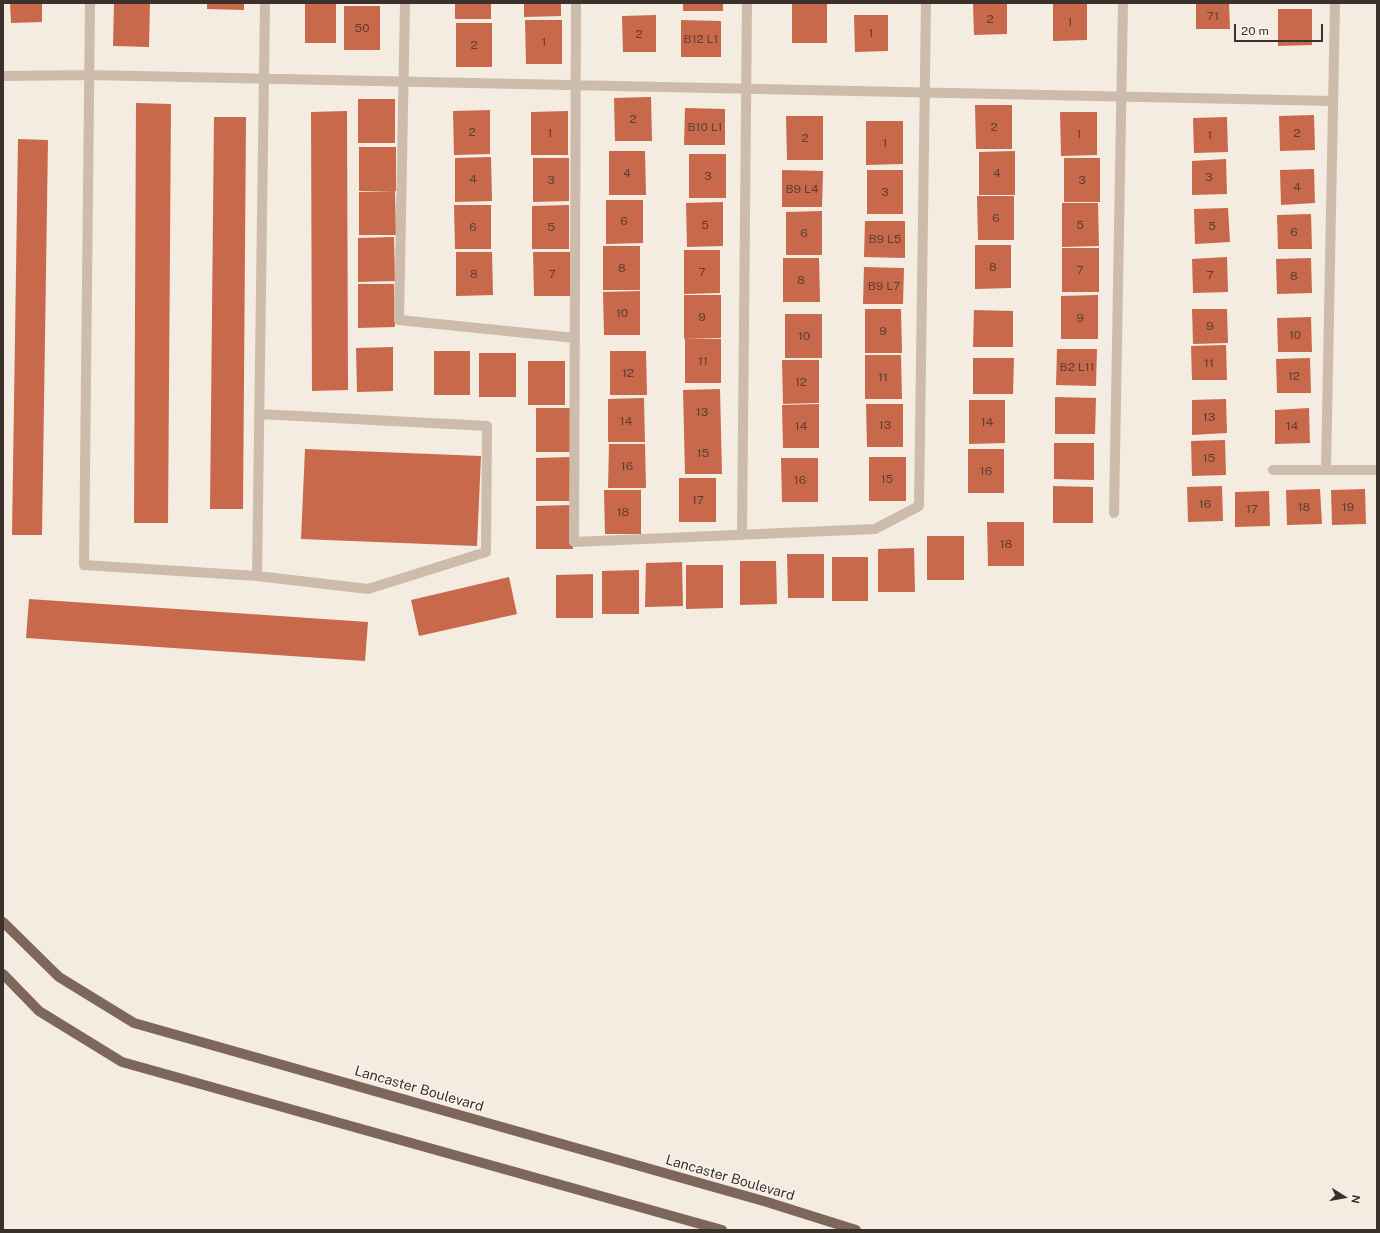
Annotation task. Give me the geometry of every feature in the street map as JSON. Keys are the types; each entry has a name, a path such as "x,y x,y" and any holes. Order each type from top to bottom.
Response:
{"main road":[{"name":"Lancaster Boulevard","path":"3,922 59,977 134,1023 751,1198 856,1230"},
{"path":"3,974 39,1011 122,1062 722,1230"}],"street":[{"path":"90,3 84,565 256,576 368,589 486,552 487,426 259,414"},
{"path":"256,576 266,3"},
{"path":"405,3 399,320 575,338"},
{"path":"576,3 574,542 875,529 919,506 926,3"},
{"path":"742,535 747,3"},
{"path":"1114,513 1123,3"},
{"path":"1326,470 1334,3"},
{"path":"3,76 89,75 1333,101"},
{"path":"1273,470 1377,470"}],"building":[{"path":"10,3 42,3 42,22 11,23"},
{"path":"114,3 150,3 149,47 113,46"},
{"path":"207,3 244,3 244,10 207,9"},
{"path":"305,3 336,3 336,43 305,43"},
{"path":"455,3 491,3 491,19 455,19"},
{"path":"524,3 561,3 561,16 524,17"},
{"path":"683,3 723,3 723,11 683,11"},
{"path":"792,3 827,3 827,43 792,43"},
{"path":"973,3 1007,3 1007,34 974,35"},
{"path":"1196,3 1229,3 1230,29 1196,29"},
{"path":"1053,4 1087,4 1087,40 1053,41"},
{"path":"344,6 380,6 380,50 344,50"},
{"path":"1278,9 1312,9 1312,45 1278,46"},
{"path":"656,15 656,52 623,52 622,16"},
{"path":"854,15 888,15 888,51 855,52"},
{"path":"525,20 562,20 562,64 526,64"},
{"path":"681,20 721,21 721,57 681,57"},
{"path":"456,23 492,23 492,67 456,67"},
{"path":"651,97 652,141 615,141 614,98"},
{"path":"358,99 395,99 395,143 358,143"},
{"path":"136,103 171,104 168,523 134,523"},
{"path":"975,105 1012,105 1012,149 976,149"},
{"path":"685,108 725,109 725,145 684,145"},
{"path":"490,110 490,154 454,155 453,111"},
{"path":"347,111 348,390 312,391 311,112"},
{"path":"568,111 568,155 531,155 531,112"},
{"path":"1060,112 1097,112 1097,155 1061,156"},
{"path":"1314,115 1315,150 1280,151 1279,116"},
{"path":"786,116 823,116 823,160 787,160"},
{"path":"214,117 246,117 243,509 210,509"},
{"path":"1227,117 1228,152 1194,153 1193,118"},
{"path":"866,121 903,121 903,164 866,165"},
{"path":"18,139 48,140 42,535 12,535"},
{"path":"359,147 396,147 396,191 359,191"},
{"path":"609,151 645,151 646,195 609,195"},
{"path":"1015,151 1015,195 979,195 979,152"},
{"path":"689,154 726,154 726,198 689,198"},
{"path":"491,157 492,201 455,202 455,158"},
{"path":"533,158 569,158 569,201 533,202"},
{"path":"1064,158 1100,158 1100,202 1064,202"},
{"path":"1226,159 1227,194 1192,195 1192,161"},
{"path":"1314,169 1315,203 1281,205 1280,170"},
{"path":"782,170 823,171 822,207 782,207"},
{"path":"867,170 903,170 903,214 867,214"},
{"path":"395,191 396,235 359,235 359,192"},
{"path":"977,196 1014,196 1014,240 978,240"},
{"path":"606,200 643,200 643,243 606,244"},
{"path":"723,202 723,246 687,247 686,203"},
{"path":"1062,203 1098,203 1099,246 1062,247"},
{"path":"454,205 491,205 491,249 455,249"},
{"path":"569,205 569,249 532,249 532,206"},
{"path":"1228,208 1230,242 1195,244 1194,209"},
{"path":"822,211 822,255 786,255 786,212"},
{"path":"1311,214 1312,249 1278,249 1277,215"},
{"path":"865,221 905,221 905,258 864,257"},
{"path":"394,237 395,281 358,282 358,238"},
{"path":"975,245 1011,245 1011,288 975,289"},
{"path":"603,246 640,246 640,290 603,290"},
{"path":"1062,248 1099,248 1099,292 1062,292"},
{"path":"684,250 720,250 720,293 684,294"},
{"path":"456,252 492,252 493,295 456,296"},
{"path":"533,252 570,252 570,296 534,296"},
{"path":"1227,257 1228,292 1193,293 1192,259"},
{"path":"783,258 819,258 820,302 783,302"},
{"path":"1311,258 1312,293 1277,294 1276,259"},
{"path":"864,267 904,268 903,304 863,304"},
{"path":"358,284 394,284 395,327 358,328"},
{"path":"640,291 640,335 604,335 603,292"},
{"path":"684,295 721,295 721,338 684,339"},
{"path":"1098,295 1098,339 1061,339 1061,296"},
{"path":"865,309 901,309 902,353 865,353"},
{"path":"1192,309 1227,309 1228,343 1193,344"},
{"path":"974,310 1013,311 1013,347 973,347"},
{"path":"785,314 822,314 822,358 785,358"},
{"path":"1311,317 1312,352 1278,352 1277,318"},
{"path":"685,339 721,339 721,383 685,383"},
{"path":"1226,345 1227,380 1192,380 1191,346"},
{"path":"393,347 393,391 357,392 356,348"},
{"path":"1057,349 1097,349 1096,386 1056,385"},
{"path":"434,351 470,351 470,395 434,395"},
{"path":"610,351 646,351 647,395 610,395"},
{"path":"479,353 516,353 516,397 479,397"},
{"path":"865,355 901,355 902,399 865,399"},
{"path":"973,358 1014,358 1013,394 973,394"},
{"path":"1310,358 1311,393 1277,393 1276,359"},
{"path":"782,360 819,360 819,403 783,404"},
{"path":"528,361 565,361 565,405 528,405"},
{"path":"720,389 722,474 685,474 683,390"},
{"path":"1055,397 1096,398 1095,434 1055,434"},
{"path":"644,398 645,442 608,442 608,399"},
{"path":"1226,399 1227,433 1192,435 1192,400"},
{"path":"969,400 1005,400 1005,443 969,444"},
{"path":"819,404 819,448 783,448 782,405"},
{"path":"866,404 903,404 903,447 867,447"},
{"path":"536,408 573,408 573,452 536,452"},
{"path":"1309,408 1310,443 1275,444 1275,410"},
{"path":"1225,440 1226,475 1192,476 1191,441"},
{"path":"1054,443 1094,443 1094,480 1054,479"},
{"path":"609,444 645,444 646,488 608,488"},
{"path":"305,449 481,456 477,546 301,539"},
{"path":"968,449 1004,449 1004,493 968,493"},
{"path":"572,457 573,501 536,501 536,458"},
{"path":"869,457 906,457 906,501 869,501"},
{"path":"781,458 818,458 818,502 782,502"},
{"path":"679,478 716,478 716,522 679,522"},
{"path":"1053,486 1093,487 1093,523 1053,523"},
{"path":"1222,486 1223,521 1188,522 1187,487"},
{"path":"1320,489 1322,524 1287,525 1286,490"},
{"path":"1365,489 1366,524 1332,525 1331,490"},
{"path":"604,490 641,490 641,534 605,534"},
{"path":"1269,491 1270,526 1235,527 1235,492"},
{"path":"572,505 573,549 536,549 536,506"},
{"path":"987,522 1024,522 1024,566 988,566"},
{"path":"927,536 964,536 964,580 927,580"},
{"path":"914,548 915,592 878,592 878,549"},
{"path":"787,554 824,554 824,598 788,598"},
{"path":"832,557 868,557 868,601 832,601"},
{"path":"740,561 776,561 777,604 740,605"},
{"path":"682,562 683,606 645,607 646,563"},
{"path":"686,565 723,565 723,608 686,609"},
{"path":"639,570 639,614 602,614 602,571"},
{"path":"593,574 593,618 556,618 556,575"},
{"path":"509,577 517,614 419,636 411,600"},
{"path":"29,599 368,622 365,661 26,638"}]}
